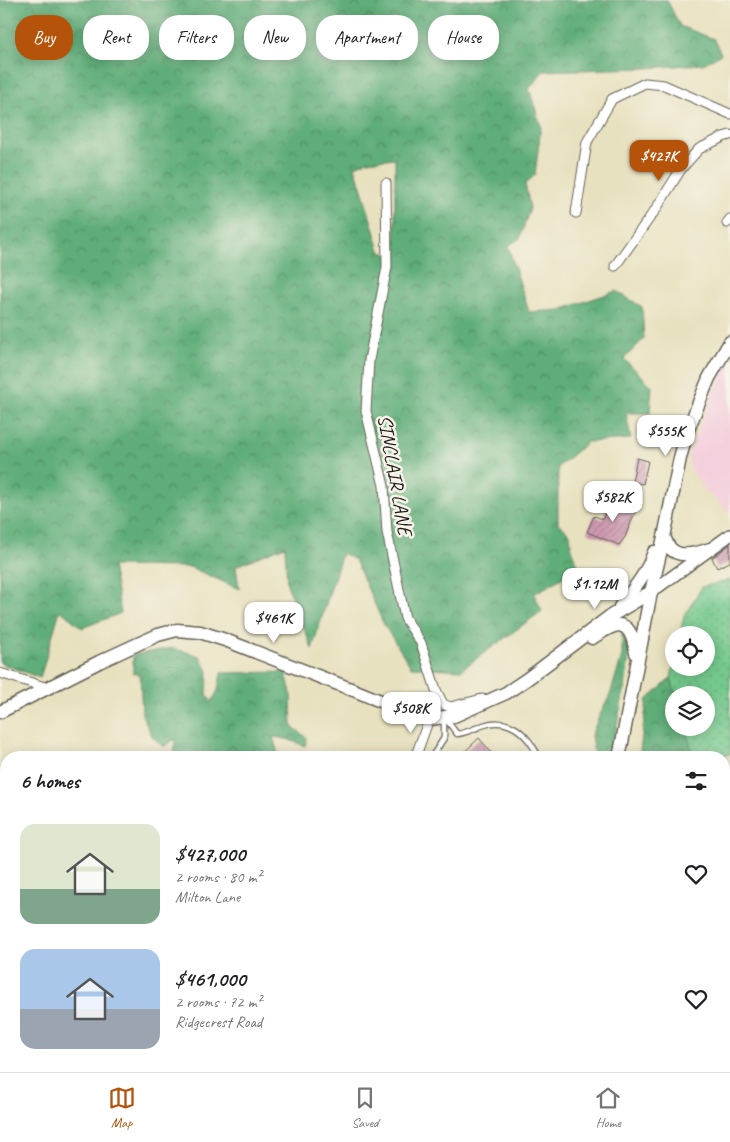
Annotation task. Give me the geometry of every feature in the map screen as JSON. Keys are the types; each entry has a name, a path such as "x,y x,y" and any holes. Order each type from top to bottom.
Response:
{"main road":[{"path":"620,751 651,592 680,458 687,432 709,378 730,342"},
{"path":"616,613 650,565 663,515 674,485"},
{"path":"664,537 669,548 674,552 695,554 710,549"},
{"path":"0,712 146,640 177,630 200,632 225,640 429,719 454,716 502,695 527,679 616,613 651,592"},
{"path":"557,656 568,653 614,626 620,626 626,628 634,638 638,662"}],"street":[{"path":"576,213 587,142 612,99 645,83 664,85 730,114"},
{"path":"615,266 634,237 656,209 681,169 698,148 730,135"},
{"name":"SINCLAIR LANE","path":"386,183 387,267 369,360 366,411 384,486 387,532 405,618 421,643 436,690 443,704 450,707 502,695"},
{"path":"651,592 730,535"},
{"path":"0,673 48,688"},
{"path":"418,751 429,719"}],"lane":[{"path":"436,751 444,738 444,717"},
{"path":"444,717 457,734 465,733 486,724 503,723 516,728 535,751"}],"shaded area":[{"path":"730,361 730,513 705,490 690,468 688,457 709,402"}],"green space":[{"path":"0,0 667,0 680,26 714,39 721,54 703,64 647,68 543,71 529,89 541,126 535,175 525,184 530,208 520,238 508,246 529,312 560,310 616,291 642,307 644,339 624,359 652,386 650,413 626,413 631,439 587,442 558,467 558,523 570,534 571,546 578,565 560,579 534,594 542,611 461,670 411,667 384,625 355,560 342,553 312,649 287,584 285,546 236,566 239,589 190,567 112,566 121,613 82,628 60,610 40,678 0,663","holes":["395,158 395,258 380,251 355,166 367,161"]},
{"path":"730,580 730,751 692,751 687,736 715,736 715,686 673,686 671,678 671,676 715,676 715,626 682,626 684,616 702,587"},
{"path":"622,632 630,648 625,687 611,751 594,751 591,736 610,695 622,656"},
{"path":"172,648 200,656 208,671 207,695 212,702 218,690 221,673 286,672 291,694 292,726 307,738 305,746 287,739 273,737 277,751 174,751 175,739 163,747 152,736 142,715 140,675 133,673 133,655"},
{"path":"671,678 673,686 665,686 665,736 687,736 692,751 640,751 647,700"}],"building":[{"path":"637,458 648,461 643,484 632,482"},
{"path":"609,500 636,510 625,537 619,545 587,532 594,516 603,519"},
{"path":"730,544 730,562 717,568 712,558"},
{"path":"479,738 490,751 465,751"}]}
